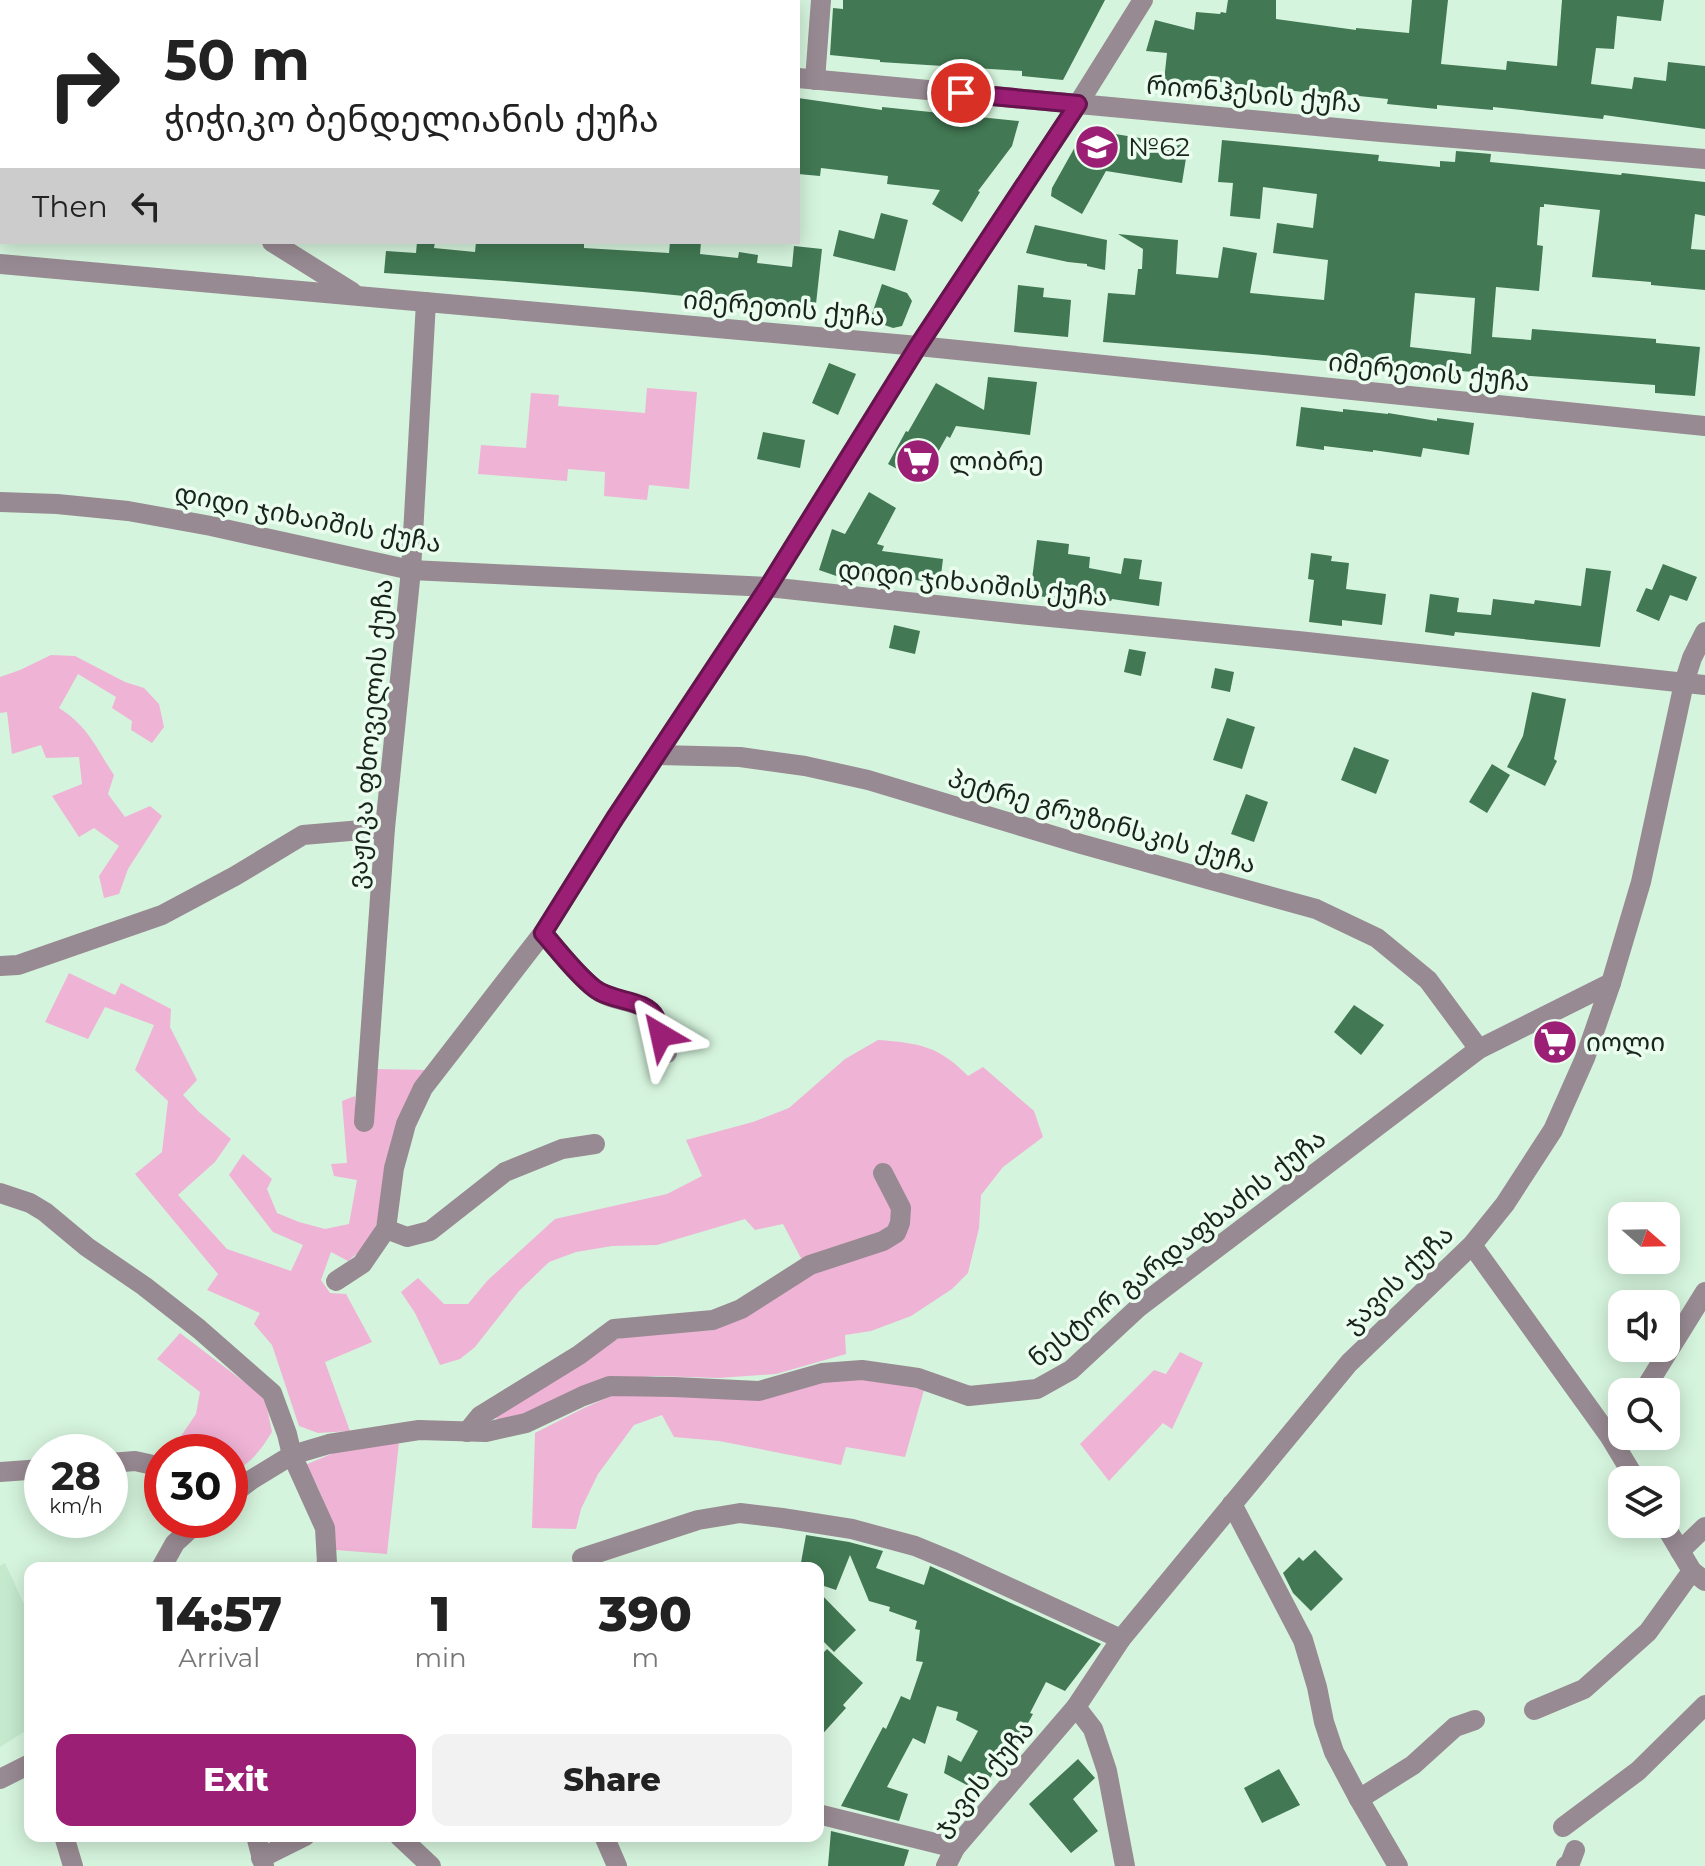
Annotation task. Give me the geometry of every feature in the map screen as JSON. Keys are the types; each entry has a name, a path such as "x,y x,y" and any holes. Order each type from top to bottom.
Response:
{"street":[{"path":"807,79 821,0"},
{"path":"336,1281 362,1264 386,1229 394,1168 406,1124 423,1088 543,933 1143,0"},
{"name":"რიონჰესის ქუჩა","path":"807,79 1705,159"},
{"path":"275,244 355,294"},
{"name":"იმერეთის ქუჩა","path":"0,264 918,346 1705,426"},
{"name":"ვაჟიკა ფხოველის ქუჩა","path":"364,1122 385,828 411,570 426,302"},
{"name":"დიდი ჯიხაიშის ქუჩა","path":"0,502 128,511 411,570 768,587 1705,685"},
{"name":"ჯავის ქუჩა","path":"950,1857 1076,1707 1121,1639 1349,1363 1472,1245 1505,1204 1553,1130 1585,1058 1611,983 1641,882 1684,683 1705,632"},
{"name":"პეტრე გრუზინსკის ქუჩა","path":"658,755 740,757 805,766 868,780 1081,844 1316,909 1377,938 1428,980 1479,1049"},
{"path":"0,966 18,965 162,915 303,835 385,828"},
{"path":"543,933 604,996 644,1006 651,1011 667,1053"},
{"name":"ნესტორ გარდაფხაძის ქუჩა","path":"248,1482 292,1455 329,1444 419,1430 486,1432 526,1423 610,1386 759,1391 822,1373 862,1370 918,1378 969,1396 1037,1389 1071,1370 1139,1307 1479,1049 1611,983"},
{"path":"386,1229 407,1237 430,1231 505,1172 562,1149 595,1144"},
{"path":"467,1432 480,1416 579,1355 614,1329 713,1320 741,1309 810,1265 883,1241 896,1233 901,1208 883,1173"},
{"path":"0,1193 30,1203 45,1212 87,1247 199,1329 272,1393 292,1455 325,1528 327,1562"},
{"path":"1472,1245 1608,1420"},
{"path":"1652,1378 1705,1292"},
{"path":"0,1472 24,1470"},
{"path":"1232,1504 1303,1640 1334,1752 1398,1866"},
{"path":"582,1558 698,1520 740,1513 782,1518 852,1529 915,1546 1121,1639"},
{"path":"1680,1551 1705,1527"},
{"path":"164,1562 180,1538"},
{"path":"1534,1710 1584,1689 1648,1632 1699,1576 1672,1538"},
{"path":"1563,1827 1638,1771 1705,1705"},
{"path":"1076,1707 1093,1729 1107,1771 1125,1866"},
{"path":"1359,1799 1413,1765 1455,1727 1475,1720"},
{"path":"0,1779 24,1767"},
{"path":"824,1816 950,1857"},
{"path":"66,1842 73,1866"},
{"path":"257,1842 262,1862 295,1842"},
{"path":"405,1842 431,1866"},
{"path":"607,1842 617,1866"}],"shaded area":[{"path":"647,388 697,392 689,489 649,485 647,500 604,496 605,472 568,469 567,481 478,474 481,445 526,448 531,393 559,395 558,406 645,413"},
{"path":"51,655 75,656 125,682 144,688 159,704 164,727 152,743 131,730 132,721 112,708 116,697 78,674 59,708 84,730 114,775 108,794 125,817 150,806 162,816 128,869 119,894 104,898 99,876 119,846 94,828 79,837 52,796 82,784 79,757 46,758 41,745 12,754 7,712 0,713 0,677"},
{"path":"69,973 115,995 121,983 171,1009 170,1027 197,1080 183,1095 231,1139 215,1162 178,1195 227,1249 291,1271 303,1245 273,1232 229,1175 243,1154 272,1179 267,1189 277,1213 325,1229 349,1224 357,1180 334,1176 331,1164 347,1163 342,1101 355,1096 356,1122 376,1069 429,1070 367,1245 348,1261 331,1252 321,1280 330,1293 346,1294 372,1342 325,1362 350,1431 318,1433 299,1426 272,1345 254,1324 260,1313 207,1290 218,1274 135,1174 162,1152 168,1101 135,1070 154,1025 105,1007 88,1039 45,1022"},
{"path":"878,1040 938,1052 968,1076 983,1067 1034,1111 1043,1137 1003,1167 981,1195 979,1228 968,1273 952,1289 911,1316 871,1331 845,1335 846,1354 776,1374 621,1379 501,1422 496,1418 584,1357 617,1339 644,1334 714,1330 760,1305 803,1262 783,1224 755,1230 745,1219 657,1245 612,1246 576,1252 549,1262 519,1291 475,1347 460,1359 440,1365 415,1313 401,1292 418,1278 444,1304 468,1304 487,1281 555,1219 667,1194 702,1176 686,1140 753,1122 789,1108 845,1059"},
{"path":"180,1333 265,1398 272,1432 248,1462 248,1434 182,1434 196,1414 200,1392 157,1359"},
{"path":"1180,1352 1203,1363 1172,1429 1163,1423 1109,1481 1080,1444 1154,1370 1166,1374"},
{"path":"843,1378 879,1380 924,1390 905,1457 846,1447 841,1465 719,1441 674,1437 662,1415 634,1425 598,1474 581,1509 576,1529 532,1528 535,1433 584,1408 618,1393"},
{"path":"399,1442 387,1554 336,1550 325,1506 305,1465 343,1449"},
{"path":"5,1563 24,1604 24,1732 0,1747 0,1566"}],"building":[{"path":"843,0 1105,0 1063,80 1022,76 1022,71 880,62 830,55 833,8 843,9"},
{"path":"1228,0 1276,0 1276,19 1356,30 1409,33 1412,0 1448,0 1441,64 1506,70 1507,61 1557,66 1562,0 1664,0 1661,21 1617,16 1614,49 1596,48 1591,84 1632,89 1634,77 1666,81 1668,62 1705,66 1705,129 1604,115 1603,119 1493,107 1493,110 1437,105 1437,109 1387,104 1388,99 1320,92 1212,81 1211,86 1164,81 1167,53 1146,51 1155,20 1194,30 1196,12 1226,13"},
{"path":"800,98 882,110 882,107 1019,121 1012,146 978,191 962,222 932,204 940,190 887,184 888,176 821,168 820,176 800,174"},
{"path":"1085,129 1188,146 1182,183 1106,171 1082,214 1051,196 1052,188"},
{"path":"1222,140 1379,155 1378,161 1440,167 1440,161 1455,162 1456,151 1480,153 1491,154 1490,162 1705,182 1705,216 1695,214 1691,249 1705,250 1705,290 1592,277 1600,210 1544,204 1540,207 1537,245 1543,246 1539,291 1496,287 1492,337 1531,340 1532,329 1656,339 1656,343 1700,347 1695,396 1655,393 1655,385 1460,371 1458,382 1433,379 1434,371 1103,342 1108,293 1135,295 1138,269 1142,269 1143,249 1118,234 1178,240 1176,274 1218,278 1223,247 1257,253 1250,293 1324,300 1328,260 1273,253 1277,223 1313,228 1317,194 1263,187 1260,219 1230,216 1233,183 1218,182","holes":["1415,293 1475,298 1471,354 1410,347"]},
{"path":"881,213 908,220 895,271 833,256 839,230 874,239"},
{"path":"1035,225 1107,240 1105,270 1026,253"},
{"path":"417,244 435,244 434,248 475,252 476,244 584,244 584,248 669,253 670,244 701,244 700,254 738,258 739,252 758,255 757,263 792,267 794,246 822,249 815,313 643,292 384,273 386,251 416,253"},
{"path":"882,284 907,293 912,301 902,326 893,328 870,320"},
{"path":"1018,285 1044,288 1043,297 1071,300 1068,337 1014,332"},
{"path":"829,363 856,374 838,415 812,403"},
{"path":"988,377 1037,382 1030,435 956,426 921,482 888,464 936,383 984,410"},
{"path":"1301,407 1474,423 1469,455 1423,448 1421,457 1373,450 1324,446 1324,450 1296,446"},
{"path":"763,432 805,440 800,468 757,459"},
{"path":"869,492 896,508 877,544 884,546 882,551 943,559 940,583 874,577 851,570 848,580 819,570 832,529 845,534"},
{"path":"1037,540 1069,544 1068,554 1090,557 1089,568 1121,574 1124,558 1142,560 1139,579 1162,582 1159,606 1112,599 1085,597 1084,602 1030,595"},
{"path":"1311,553 1332,556 1331,561 1349,563 1346,589 1386,594 1382,625 1342,620 1342,626 1309,622 1314,580 1308,579"},
{"path":"1663,564 1697,577 1687,601 1670,595 1659,621 1636,611 1646,588 1652,590"},
{"path":"1586,568 1611,571 1600,647 1455,632 1454,636 1425,632 1430,594 1459,598 1457,612 1491,615 1493,599 1581,606"},
{"path":"894,625 920,631 915,654 889,648"},
{"path":"1129,649 1146,652 1141,676 1124,672"},
{"path":"1215,668 1234,672 1230,692 1211,688"},
{"path":"1532,692 1566,699 1554,759 1557,761 1545,786 1507,767 1523,736"},
{"path":"1227,718 1255,727 1242,769 1213,760"},
{"path":"1354,747 1389,760 1376,794 1341,780"},
{"path":"1492,764 1510,775 1487,813 1469,802"},
{"path":"1246,794 1268,802 1254,842 1231,834"},
{"path":"1354,1005 1384,1025 1361,1055 1334,1032"},
{"path":"806,1535 883,1551 876,1568 924,1585 930,1566 1101,1644 1065,1691 1046,1682 1030,1713 1033,1714 1008,1759 1003,1755 982,1793 944,1773 948,1755 961,1762 978,1731 956,1720 958,1712 937,1706 925,1744 913,1738 887,1787 908,1794 899,1821 841,1806 883,1727 886,1729 901,1696 910,1700 923,1662 916,1661 920,1630 915,1629 917,1621 889,1611 890,1607 869,1601 850,1555 836,1590 824,1586 824,1562 801,1562"},
{"path":"1315,1550 1343,1579 1311,1611 1293,1593 1283,1573 1299,1557 1303,1561"},
{"path":"824,1597 856,1630 834,1652 824,1642"},
{"path":"827,1649 863,1683 824,1732 824,1652"},
{"path":"1078,1759 1095,1778 1073,1799 1098,1831 1071,1853 1029,1804"},
{"path":"1279,1769 1300,1805 1262,1823 1244,1788"},
{"path":"831,1831 909,1850 904,1866 828,1866"}],"place":[{"name":"№62","path":"1097,147"},
{"name":"ლიბრე","path":"918,461"},
{"name":"იოლი","path":"1555,1042"}],"route":[{"path":"661,1035 651,1011 644,1006 604,996 543,933 768,587 918,346 1078,104 961,93"}]}
